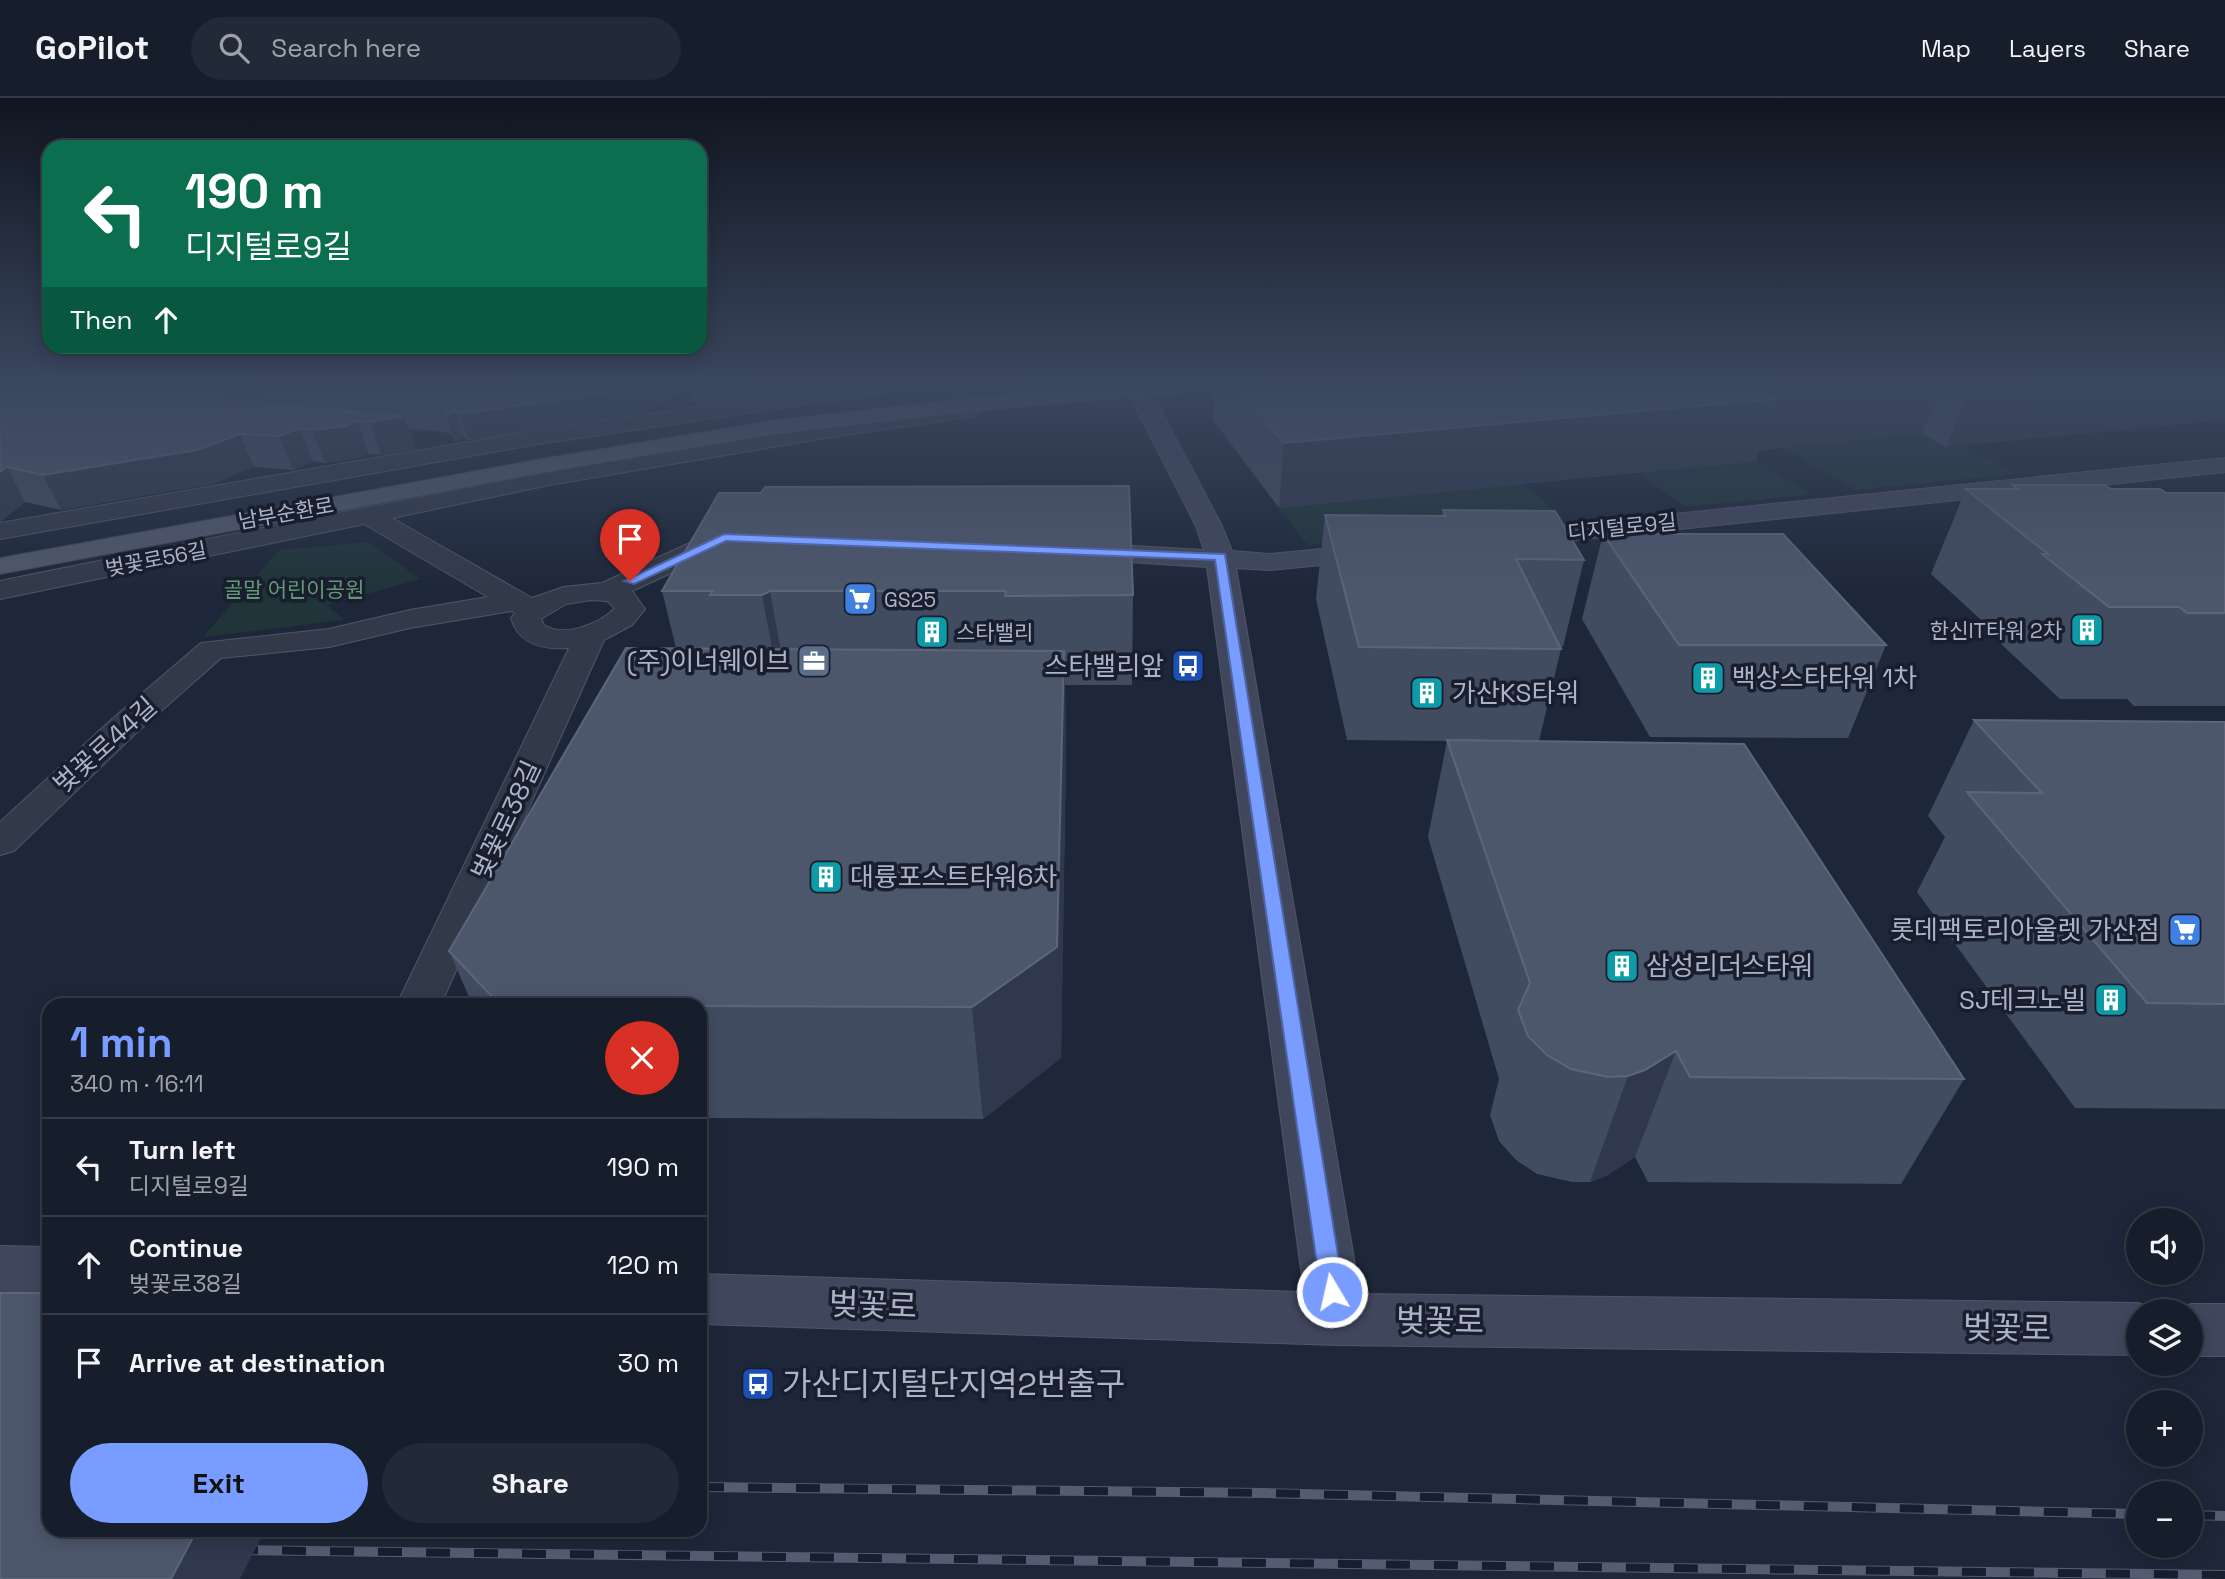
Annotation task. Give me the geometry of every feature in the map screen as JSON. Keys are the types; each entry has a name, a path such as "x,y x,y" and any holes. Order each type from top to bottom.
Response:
{"main road":[{"name":"남부순환로","path":"0,551 539,454"},
{"name":"남부순환로","path":"0,566 613,454"}],"street":[{"path":"0,531 439,454"},
{"name":"벚꽃로56길","path":"0,590 549,478 689,454"},
{"path":"1171,454 1209,526 1220,557 1336,1319"},
{"name":"디지털로9길","path":"1498,540 2225,465"},
{"path":"370,516 524,606 574,593 606,592 623,597 629,602 630,609 618,624 591,635 556,639 531,632 526,625 524,606"},
{"path":"606,592 738,538"},
{"path":"1055,550 1220,557 1270,562 1402,550"},
{"name":"벚꽃로44길","path":"0,843 123,727 212,650 329,638 410,619 524,606"},
{"name":"벚꽃로38길","path":"422,998 591,635"},
{"path":"0,1270 42,1271"},
{"name":"벚꽃로","path":"707,1299 1336,1319 2126,1329"},
{"path":"2203,1330 2225,1331"}],"green space":[{"path":"1794,454 1980,454 2017,474 1855,490"},
{"path":"1756,461 1812,494 1686,507 1637,472"},
{"path":"1523,484 1564,519 1307,545 1279,508"},
{"name":"골말 어린이공원","path":"369,542 420,579 327,605 345,620 203,637 279,550"}],"building":[{"path":"0,454 172,454 43,475 7,467 0,472"},
{"path":"2013,485 2105,485 2111,489 2160,489 2166,493 2225,493 2225,613 2187,613 2179,607 2109,607 1966,489 2018,489"},
{"path":"1129,486 1133,595 1005,596 1006,591 770,591 762,595 710,595 713,591 662,591 719,493 761,493 765,487"},
{"path":"1443,510 1555,511 1584,560 1516,559 1561,649 1359,647 1325,515 1446,516"},
{"path":"1603,534 1783,534 1886,645 1679,645"},
{"name":"대륭포스트타워6차","path":"626,648 1064,651 1057,947 972,1007 707,1006 707,998 493,998 449,951"},
{"path":"1974,720 2225,722 2225,1004 2147,1003 1967,792 2042,793"},
{"path":"1447,740 1744,744 1964,1079 1690,1077 1676,1051 1645,1070 1628,1076 1608,1077 1571,1069 1547,1055 1528,1036 1518,1010 1530,983"},
{"path":"0,1293 42,1293 42,1537 193,1537 171,1579 0,1579"}],"railway":[{"path":"707,1487 1264,1493 2126,1514"},
{"path":"2203,1515 2225,1516"},
{"path":"234,1550 2225,1575"}],"place":[{"name":"GS25","path":"860,599"},
{"name":"한신IT타워 2차","path":"2087,630"},
{"name":"스타밸리","path":"932,632"},
{"name":"(주)이너웨이브","path":"814,661"},
{"name":"스타밸리앞","path":"1188,666"},
{"name":"백상스타타워 1차","path":"1708,678"},
{"name":"가산KS타워","path":"1427,693"},
{"name":"대륭포스트타워6차","path":"826,877"},
{"name":"롯데팩토리아울렛 가산점","path":"2185,930"},
{"name":"삼성리더스타워","path":"1622,966"},
{"name":"SJ테크노빌","path":"2111,1000"},
{"name":"가산디지털단지역2번출구","path":"758,1384"}],"route":[{"path":"630,581 724,538 1220,557 1332,1292"}]}
